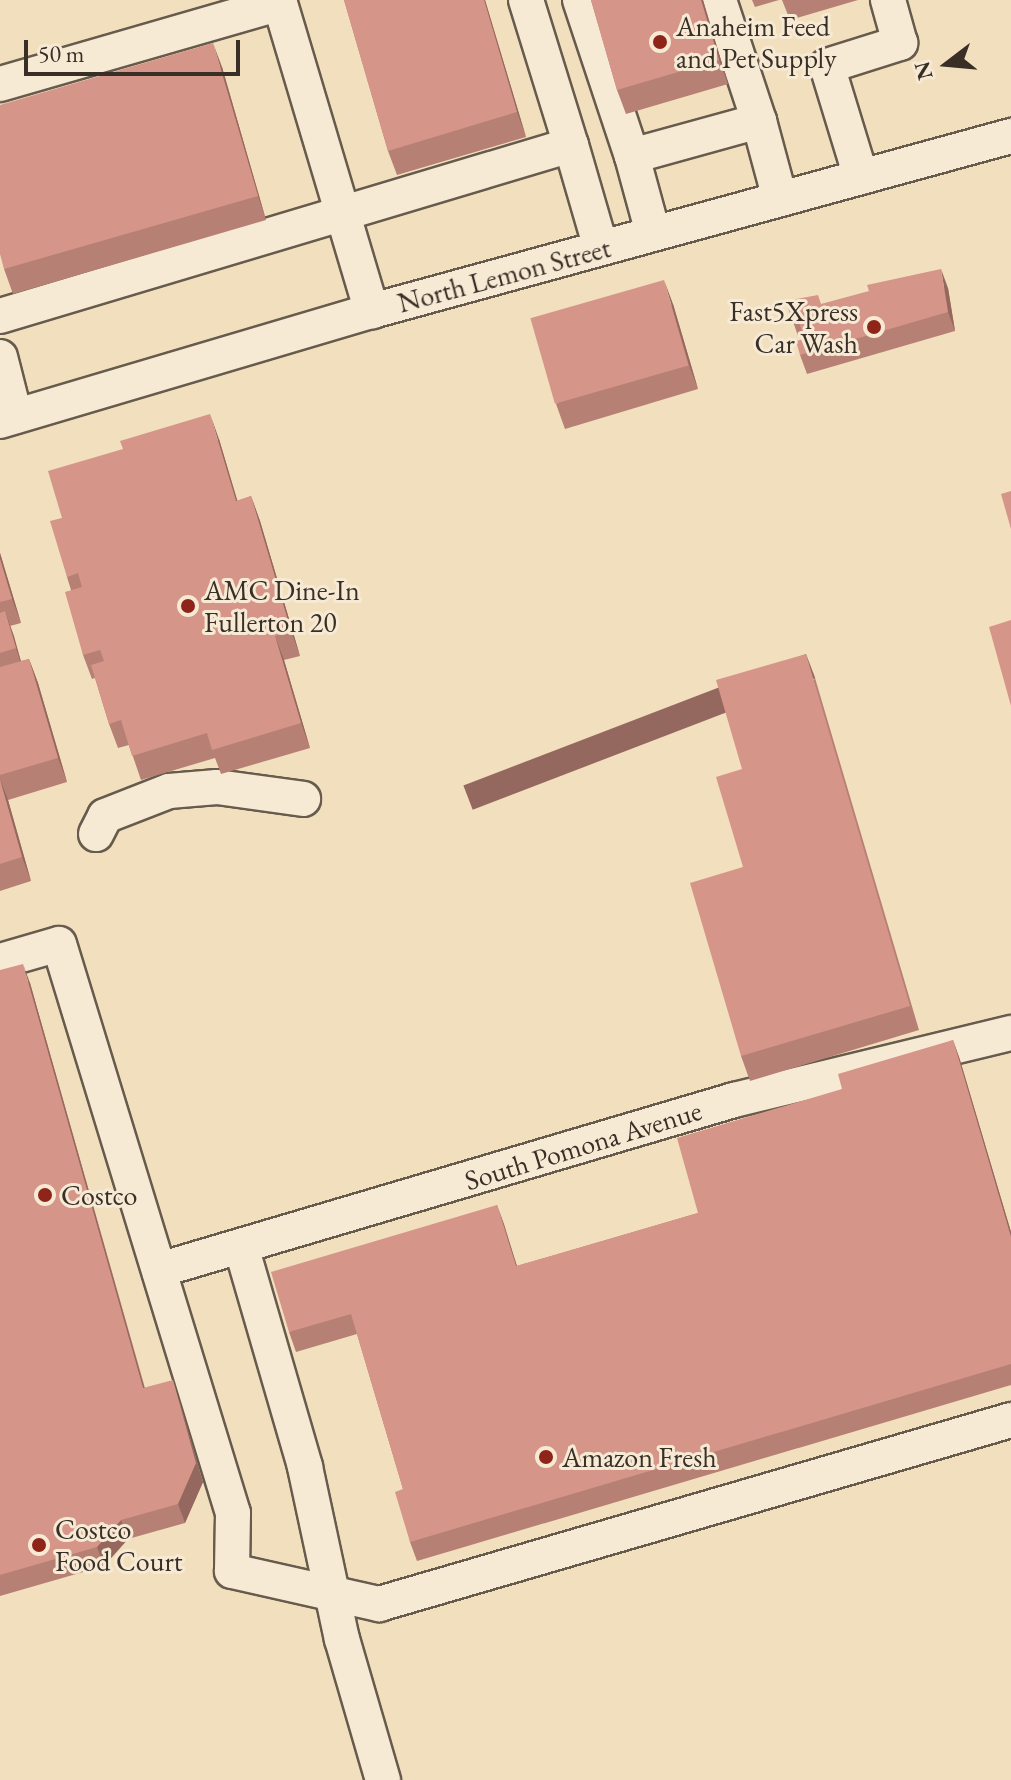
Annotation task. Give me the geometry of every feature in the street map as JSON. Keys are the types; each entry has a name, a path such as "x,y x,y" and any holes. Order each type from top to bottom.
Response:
{"street":[{"path":"526,0 601,248"},
{"path":"580,0 632,156 653,233"},
{"path":"719,0 759,121 780,199"},
{"path":"861,177 827,66 900,43 888,0"},
{"path":"0,84 280,1 372,311"},
{"path":"632,156 759,121"},
{"name":"North Lemon Street","path":"8,418 372,311 1011,136"},
{"path":"0,316 571,145"},
{"path":"0,357 8,418"},
{"path":"96,834 105,816 169,791 217,787 303,799"},
{"path":"0,961 59,944 233,1513 232,1571 379,1604 1011,1420"},
{"name":"South Pomona Avenue","path":"159,1270 734,1100 1011,1033"},
{"path":"241,1246 305,1467 332,1594 383,1780"}],"building":[{"path":"344,0 484,0 517,112 388,151"},
{"name":"Anaheim Feed and Pet Supply","path":"591,0 701,0 719,60 617,90"},
{"path":"213,43 258,196 4,269 0,254 0,105"},
{"path":"941,269 948,312 800,355 796,341 804,339 797,315 791,317 786,301 818,295 821,304 869,291 867,285"},
{"path":"664,280 689,366 555,404 530,318"},
{"name":"AMC Dine-In Fullerton 20","path":"210,414 236,501 251,496 291,631 275,636 301,723 212,750 207,733 132,756 121,720 109,724 91,665 104,661 100,650 83,655 65,592 82,587 78,573 67,577 50,521 62,518 48,471 123,449 120,441"},
{"path":"1011,491 1011,529 1001,494"},
{"path":"0,559 12,599 0,602"},
{"path":"5,611 16,648 0,653 0,613"},
{"path":"1011,620 1011,706 989,627"},
{"path":"806,654 910,1006 741,1056 690,883 743,867 716,777 742,769 716,680"},
{"path":"29,659 58,758 0,775 0,667"},
{"path":"0,780 22,857 0,864"},
{"name":"Costco","path":"23,964 143,1388 173,1380 196,1463 178,1504 121,1520 97,1547 0,1575 0,970"},
{"path":"953,1040 1011,1237 1011,1364 410,1542 395,1492 403,1489 351,1314 289,1332 271,1272 497,1205 516,1266 698,1213 677,1138 842,1089 838,1074"}],"place":[{"name":"Anaheim Feed and Pet Supply","path":"660,42"},
{"name":"Fast5Xpress Car Wash","path":"874,327"},
{"name":"AMC Dine-In Fullerton 20","path":"188,606"},
{"name":"Costco","path":"45,1195"},
{"name":"Amazon Fresh","path":"546,1457"},
{"name":"Costco Food Court","path":"39,1545"}]}
